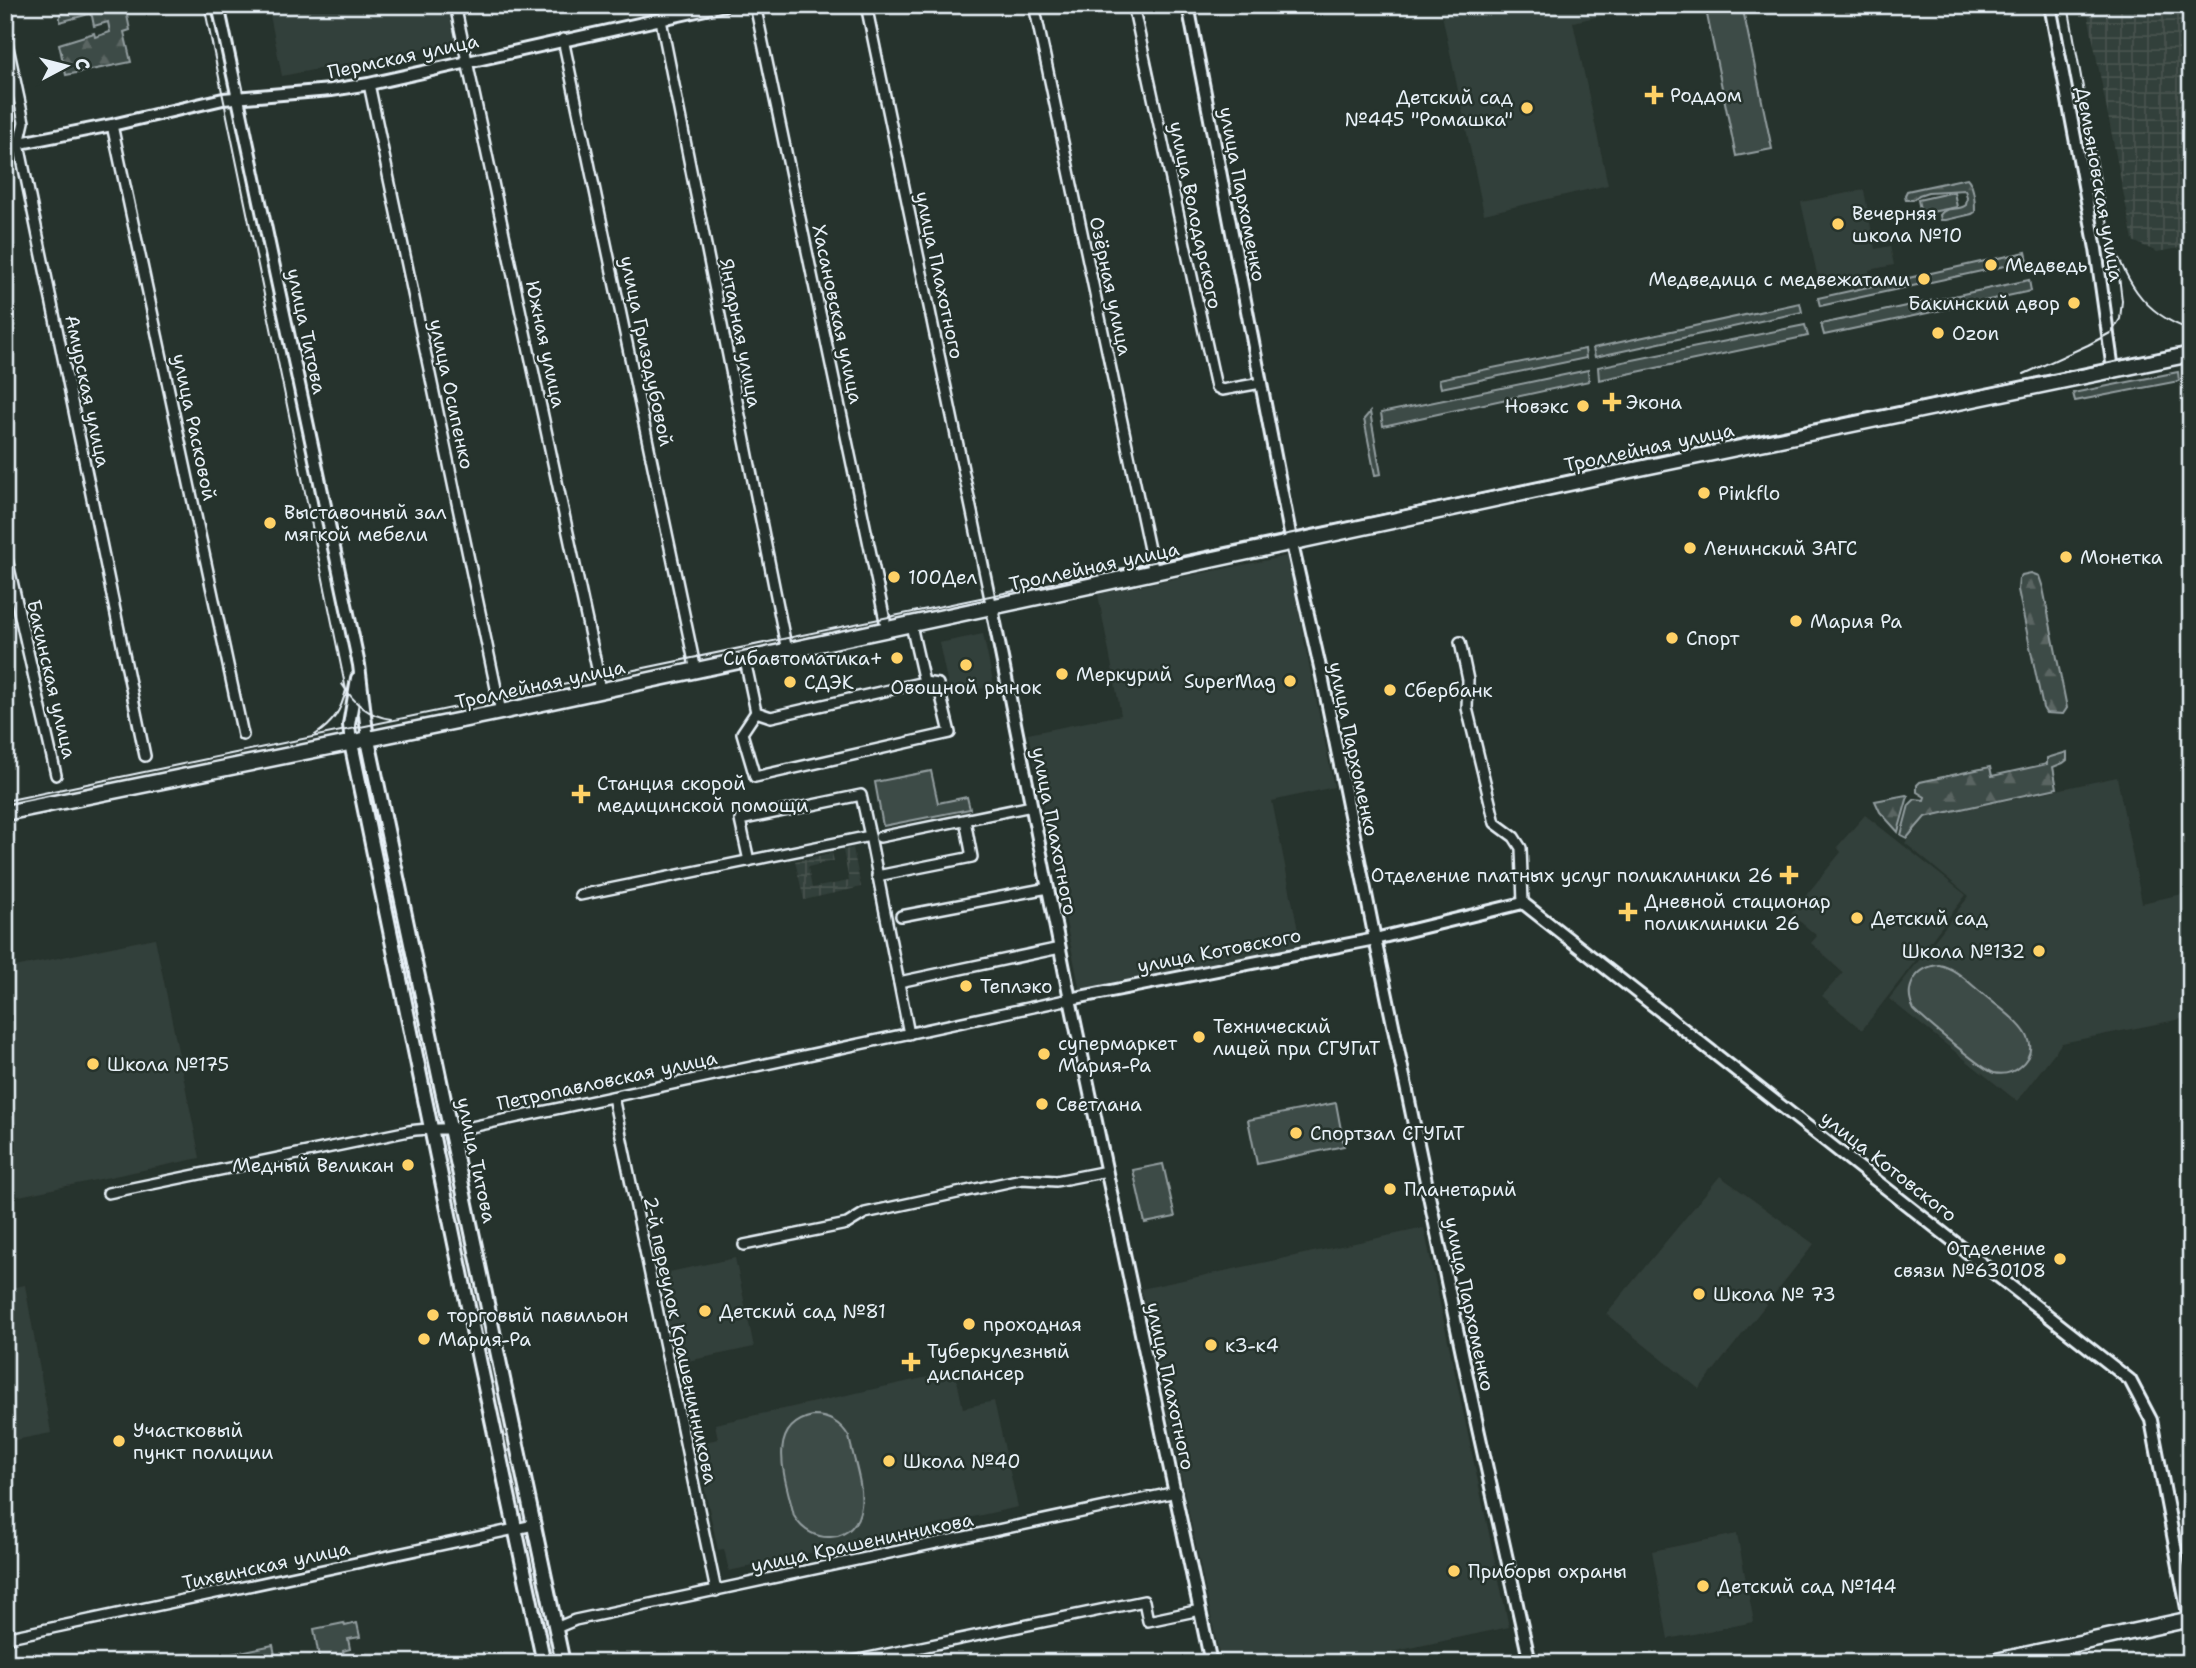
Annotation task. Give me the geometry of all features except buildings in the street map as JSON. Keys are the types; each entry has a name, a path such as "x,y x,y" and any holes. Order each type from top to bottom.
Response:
{"main road":[{"name":"Троллейная улица","path":"5,813 368,740 1616,473 2191,354"},
{"name":"улица Титова","path":"368,740 563,1663"},
{"name":"улица Титова","path":"351,743 544,1663"},
{"path":"1987,1663 2190,1621"}],"street":[{"name":"улица Титова","path":"218,5 359,665 368,740"},
{"name":"Южная улица","path":"455,5 599,678 599,691"},
{"name":"Янтарная улица","path":"663,5 787,651"},
{"name":"Пермская улица","path":"5,146 223,99 369,84 724,5"},
{"name":"Хасановская улица","path":"755,5 887,630"},
{"name":"улица Плахотного","path":"866,5 992,608 1070,999 1211,1663"},
{"name":"Озёрная улица","path":"1034,5 1154,573"},
{"name":"улица Володарского","path":"1133,5 1216,387 1222,390 1261,383"},
{"name":"улица Пархоменко","path":"1188,5 1292,544 1322,676 1477,1424 1530,1663"},
{"name":"Демьяновская улица","path":"2050,5 2096,249 2113,370"},
{"name":"Амурская улица","path":"5,33 24,122 19,144 145,756"},
{"name":"улица Гризодубовой","path":"563,39 696,671"},
{"name":"улица Осипенко","path":"369,84 501,712"},
{"name":"улица Расковой","path":"112,125 243,736"},
{"name":"Бакинская улица","path":"5,550 55,775"},
{"path":"911,625 924,682"},
{"path":"1461,642 1468,680 1467,708 1495,822 1514,837 1521,848 1523,903"},
{"path":"745,660 756,712 743,733 755,777 950,733 937,684 924,682 771,717 756,712"},
{"name":"улица Титова","path":"351,743 349,724 359,665"},
{"path":"748,861 740,820 861,795 875,836 877,876 909,1034"},
{"path":"580,895 1032,806"},
{"path":"877,876 972,857 965,820"},
{"path":"901,916 1048,888"},
{"name":"улица Котовского","path":"1070,999 1375,939 1523,903 2130,1380 2151,1420 2190,1621"},
{"path":"899,982 1060,948"},
{"name":"Петропавловская улица","path":"108,1193 431,1127 452,1131 1070,999"},
{"name":"2-й переулок Крашенинникова","path":"613,1097 716,1591"},
{"path":"744,1245 847,1224 865,1213 1022,1179 1056,1181 1107,1171"},
{"name":"улица Крашенинникова","path":"556,1628 575,1620 1176,1492"},
{"name":"Тихвинская улица","path":"5,1638 534,1525"},
{"path":"844,1663 1144,1601 1148,1621 1200,1611"}],"shaded area":[{"path":"268,5 450,5 458,42 282,76"},
{"name":"Детский сад №445 \"Ромашка\"","path":"1440,5 1622,5 1623,11 1573,22 1608,185 1484,214"},
{"path":"2086,5 2191,5 2191,246 2157,252 2133,241"},
{"path":"5,49 21,124 5,128"},
{"name":"Вечерняя школа №10","path":"1864,190 1875,249 1890,246 1894,265 1869,270 1870,277 1820,287 1801,202"},
{"path":"1287,556 1334,787 1272,801 1301,945 1080,991 1028,734 1121,715 1098,594"},
{"name":"Овощной рынок","path":"983,634 994,686 950,695 939,643"},
{"name":"Школа №132","path":"2117,777 2142,903 2191,892 2191,1017 2062,1043 2017,1101 1889,999 1969,896 1905,843 1926,818"},
{"path":"1865,815 1966,895 1862,1030 1822,996 1843,973 1811,943 1817,936 1791,914 1841,852 1837,847"},
{"path":"853,848 861,887 804,900 795,861 832,853 834,861 808,867 812,888 849,881 843,850"},
{"name":"Школа №175","path":"155,938 200,1158 5,1199 5,969"},
{"path":"1720,1176 1814,1244 1699,1389 1606,1314"},
{"path":"1424,1228 1509,1627 1340,1663 1221,1663 1141,1289"},
{"name":"Детский сад №81","path":"735,1258 754,1347 674,1364 655,1275"},
{"path":"25,1285 51,1433 5,1442 5,1289"},
{"name":"Школа №40","path":"955,1371 963,1408 994,1401 1018,1507 729,1571 724,1549 718,1550 695,1444 718,1439 715,1424"},
{"name":"Детский сад №144","path":"1737,1534 1754,1622 1668,1639 1652,1551"}],"green space":[{"path":"65,5 125,5 130,30 124,32 131,62 66,75 59,44 94,33 95,37 110,32 108,22 94,26 89,14 60,22 60,14 66,11"},
{"path":"1705,5 1742,5 1772,149 1736,156"},
{"path":"1967,178 1974,199 1975,212 1972,214 1941,220 1940,215 1945,210 1966,205 1965,190 1928,192 1913,200 1906,200 1907,191"},
{"path":"1954,192 1957,207 1921,214 1918,200"},
{"path":"2026,252 2028,261 1820,306 1818,298"},
{"path":"2029,280 2031,291 1824,335 1821,324"},
{"path":"1800,303 1802,312 1595,357 1593,348"},
{"path":"1805,325 1808,336 1599,380 1598,367"},
{"path":"1585,349 1586,358 1441,388 1439,379"},
{"path":"1588,370 1589,381 1383,426 1381,413"},
{"path":"2178,372 2179,381 2075,401 2073,393"},
{"path":"1370,412 1381,474 1375,475 1364,419"},
{"path":"2031,573 2039,576 2043,588 2067,708 2063,714 2046,713 2043,708 2018,590 2022,575"},
{"path":"2067,752 2067,760 2053,767 2057,788 1925,817 1907,838 1901,835 1909,805 1915,799 1924,800 1925,797 1917,792 1920,782 1990,767 1992,776 2047,764 2047,758"},
{"path":"931,771 938,803 967,797 970,809 883,826 875,782"},
{"path":"1908,796 1898,832 1880,812 1875,801"},
{"path":"1939,965 1962,977 2020,1026 2030,1046 2028,1057 2019,1067 2004,1074 1988,1070 1914,1010 1910,994 1913,980 1923,970"},
{"name":"Спортзал СГУГиТ","path":"1336,1103 1344,1146 1257,1164 1248,1120"},
{"path":"1163,1164 1175,1217 1145,1223 1133,1170"},
{"path":"813,1416 834,1421 846,1432 860,1481 862,1498 858,1519 843,1534 832,1537 811,1533 794,1516 784,1472 783,1443 788,1431 798,1422"},
{"path":"344,1623 345,1626 357,1623 360,1637 348,1639 350,1649 343,1651 345,1663 320,1663 314,1629"},
{"path":"273,1645 276,1660 265,1663 228,1663 226,1655"}],"tram line":[{"path":"204,5 346,690 335,716 315,735"},
{"path":"2068,5 2109,231 2121,264 2147,304 2173,323 2191,330"},
{"path":"2024,374 2112,332 2120,319 2122,301 2118,268"},
{"path":"5,801 2191,346"},
{"path":"342,684 362,708 391,719"}],"place":[{"name":"Роддом","path":"1654,95"},
{"name":"Детский сад №445 \"Ромашка\"","path":"1527,108"},
{"name":"Вечерняя школа №10","path":"1838,224"},
{"name":"Медведь","path":"1991,265"},
{"name":"Медведица с медвежатами","path":"1924,279"},
{"name":"Бакинский двор","path":"2074,303"},
{"name":"Ozon","path":"1938,333"},
{"name":"Экона","path":"1612,402"},
{"name":"Новэкс","path":"1583,406"},
{"name":"Pinkflo","path":"1704,493"},
{"name":"Выставочный зал мягкой мебели","path":"270,523"},
{"name":"Ленинский ЗАГС","path":"1690,548"},
{"name":"Монетка","path":"2066,557"},
{"name":"100Дел","path":"894,577"},
{"name":"Мария Ра","path":"1796,621"},
{"name":"Спорт","path":"1672,638"},
{"name":"Сибавтоматика+","path":"897,658"},
{"name":"Овощной рынок","path":"966,665"},
{"name":"Меркурий","path":"1062,674"},
{"name":"SuperMag","path":"1290,681"},
{"name":"СДЭК","path":"790,682"},
{"name":"Сбербанк","path":"1390,690"},
{"name":"Станция скорой медицинской помощи","path":"581,794"},
{"name":"Отделение платных услуг поликлиники 26","path":"1789,875"},
{"name":"Дневной стационар поликлиники 26","path":"1628,912"},
{"name":"Детский сад","path":"1857,918"},
{"name":"Школа №132","path":"2039,951"},
{"name":"Теплэко","path":"966,986"},
{"name":"Технический лицей при СГУГиТ","path":"1199,1037"},
{"name":"супермаркет Мария-Ра","path":"1044,1054"},
{"name":"Школа №175","path":"93,1064"},
{"name":"Светлана","path":"1042,1104"},
{"name":"Спортзал СГУГиТ","path":"1296,1133"},
{"name":"Медный Великан","path":"408,1165"},
{"name":"Планетарий","path":"1390,1189"},
{"name":"Отделение связи №630108","path":"2060,1259"},
{"name":"Школа № 73","path":"1699,1294"},
{"name":"Детский сад №81","path":"705,1311"},
{"name":"торговый павильон","path":"433,1315"},
{"name":"проходная","path":"969,1324"},
{"name":"Мария-Ра","path":"424,1339"},
{"name":"к3-к4","path":"1211,1345"},
{"name":"Туберкулезный диспансер","path":"911,1362"},
{"name":"Участковый пункт полиции","path":"119,1441"},
{"name":"Школа №40","path":"889,1461"},
{"name":"Приборы охраны","path":"1454,1571"},
{"name":"Детский сад №144","path":"1703,1586"}]}
